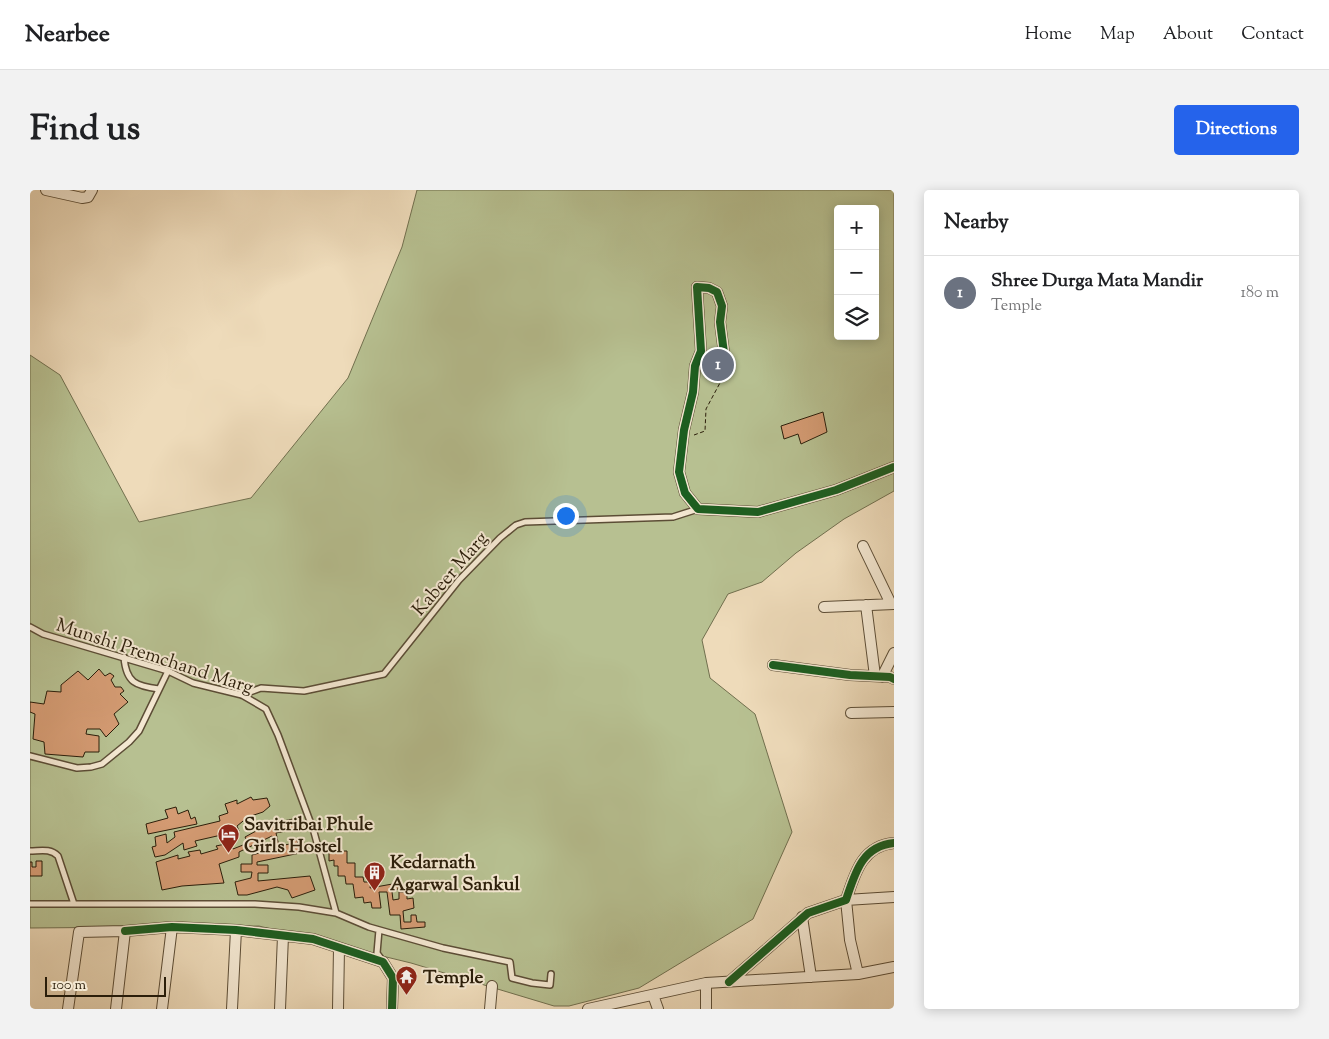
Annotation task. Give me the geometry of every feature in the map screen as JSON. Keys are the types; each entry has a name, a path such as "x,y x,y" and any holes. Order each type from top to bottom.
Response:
{"street":[{"path":"46,190 82,198 88,197 92,190"},
{"path":"724,353 720,322 722,306 717,292 709,288 697,287 701,351 695,366 693,392 683,437 679,472 685,493 698,509 758,512 836,490 894,467"},
{"path":"824,607 893,604 863,546"},
{"path":"866,605 878,677"},
{"path":"878,677 894,653"},
{"path":"773,665 894,679"},
{"path":"851,713 894,712"},
{"path":"858,974 850,940 846,900 858,869 871,851 884,844 894,843"},
{"path":"728,982 802,918 814,910 846,900 894,897"},
{"path":"802,918 811,976"},
{"path":"162,1009 172,927"},
{"path":"68,1009 79,932 125,932 172,927 236,930 313,939 383,962 393,978 392,1009"},
{"path":"232,1009 236,930"},
{"path":"116,1009 125,932"},
{"path":"280,1009 283,936"},
{"path":"338,1009 339,948"},
{"path":"588,1009 706,983 858,974 894,967"},
{"path":"706,983 706,1009"},
{"path":"490,1009 492,986"},
{"path":"653,995 658,1009"}],"lane":[{"name":"Kabeer Marg","path":"242,695 261,688 304,691 384,674 458,580 500,538 516,525 524,522 673,516 698,509"},
{"name":"Munshi Premchand Marg","path":"30,627 43,634 168,671 193,683 242,695 266,709 278,735 314,832 336,913"},
{"path":"124,657 126,671 133,682 140,686 159,690"},
{"path":"30,756 78,768 102,764 135,736 168,671"},
{"path":"30,852 48,850 58,856 74,904"},
{"path":"30,904 255,904 299,907 336,913 379,930 443,948 510,962 512,978 550,985 551,974"},
{"path":"379,930 377,953 383,962"}],"path":[{"path":"683,437 705,431 706,409 720,381"}],"green space":[{"path":"417,190 894,190 894,491 844,519 796,553 762,582 728,594 702,640 710,678 755,714 792,832 753,919 639,988 569,1006 554,1006 411,963 259,926 30,928 30,355 60,375 139,522 251,498 348,378 402,247"}],"building":[{"path":"823,412 827,432 801,444 798,434 784,439 781,426"},
{"path":"99,669 105,676 110,673 114,676 111,680 115,687 121,687 124,691 120,694 128,702 114,714 119,724 106,737 100,729 87,729 86,734 99,736 99,752 85,752 83,757 45,754 44,742 33,739 35,714 30,712 30,702 44,704 47,691 61,692 61,685 78,671 88,680"},
{"path":"251,797 253,800 267,798 270,806 263,812 248,817 237,826 239,831 195,841 197,846 184,850 183,843 165,855 155,857 152,847 156,846 155,837 166,834 167,843 175,837 174,832 220,821 219,816 228,813 225,804 237,800 237,804"},
{"path":"176,807 178,814 188,810 191,819 195,817 197,824 148,834 146,824 168,818 165,810"},
{"path":"293,819 296,829 276,833 279,846 290,844 290,842 297,840 300,853 257,862 257,865 268,865 268,873 258,873 258,881 310,876 315,890 292,898 288,890 277,887 247,895 238,895 235,882 251,878 252,872 241,872 241,864 252,864 252,855 274,849 272,836 239,852 239,857 219,864 224,883 182,886 162,890 156,862 178,855 178,859 190,856 188,852 200,850 201,854 218,849 216,846 230,843 233,849 248,843 245,837 269,824"},
{"name":"Kedarnath Agarwal Sankul","path":"329,851 347,851 347,863 355,863 355,877 363,877 364,882 371,882 370,888 398,883 398,889 392,892 393,900 399,899 399,892 407,892 407,899 413,898 414,908 403,911 404,922 411,922 411,915 416,915 417,922 425,922 425,927 401,929 400,915 390,915 387,892 379,892 381,908 372,908 371,902 364,903 363,897 355,898 353,884 346,884 345,876 338,876 338,866 334,866 334,860 329,861"},
{"path":"36,861 42,861 42,876 30,876 30,862 32,862 32,867 36,867"}],"cycle path":[{"path":"724,353 720,322 722,306 717,292 709,288 697,287 701,351 695,366 693,392 684,430 679,472 685,493 698,509 758,512 836,490 894,467"},
{"path":"773,665 850,675 890,677 894,679"},
{"path":"729,982 808,913 846,900 861,862 874,849 894,843"},
{"path":"125,931 172,927 236,930 313,939 383,962 393,978 392,1009"}],"place":[{"name":"Shree Durga Mata Mandir","path":"718,365"},
{"name":"Savitribai Phule Girls Hostel","path":"228,853"},
{"name":"Kedarnath Agarwal Sankul","path":"374,891"},
{"name":"Temple","path":"407,995"}]}
